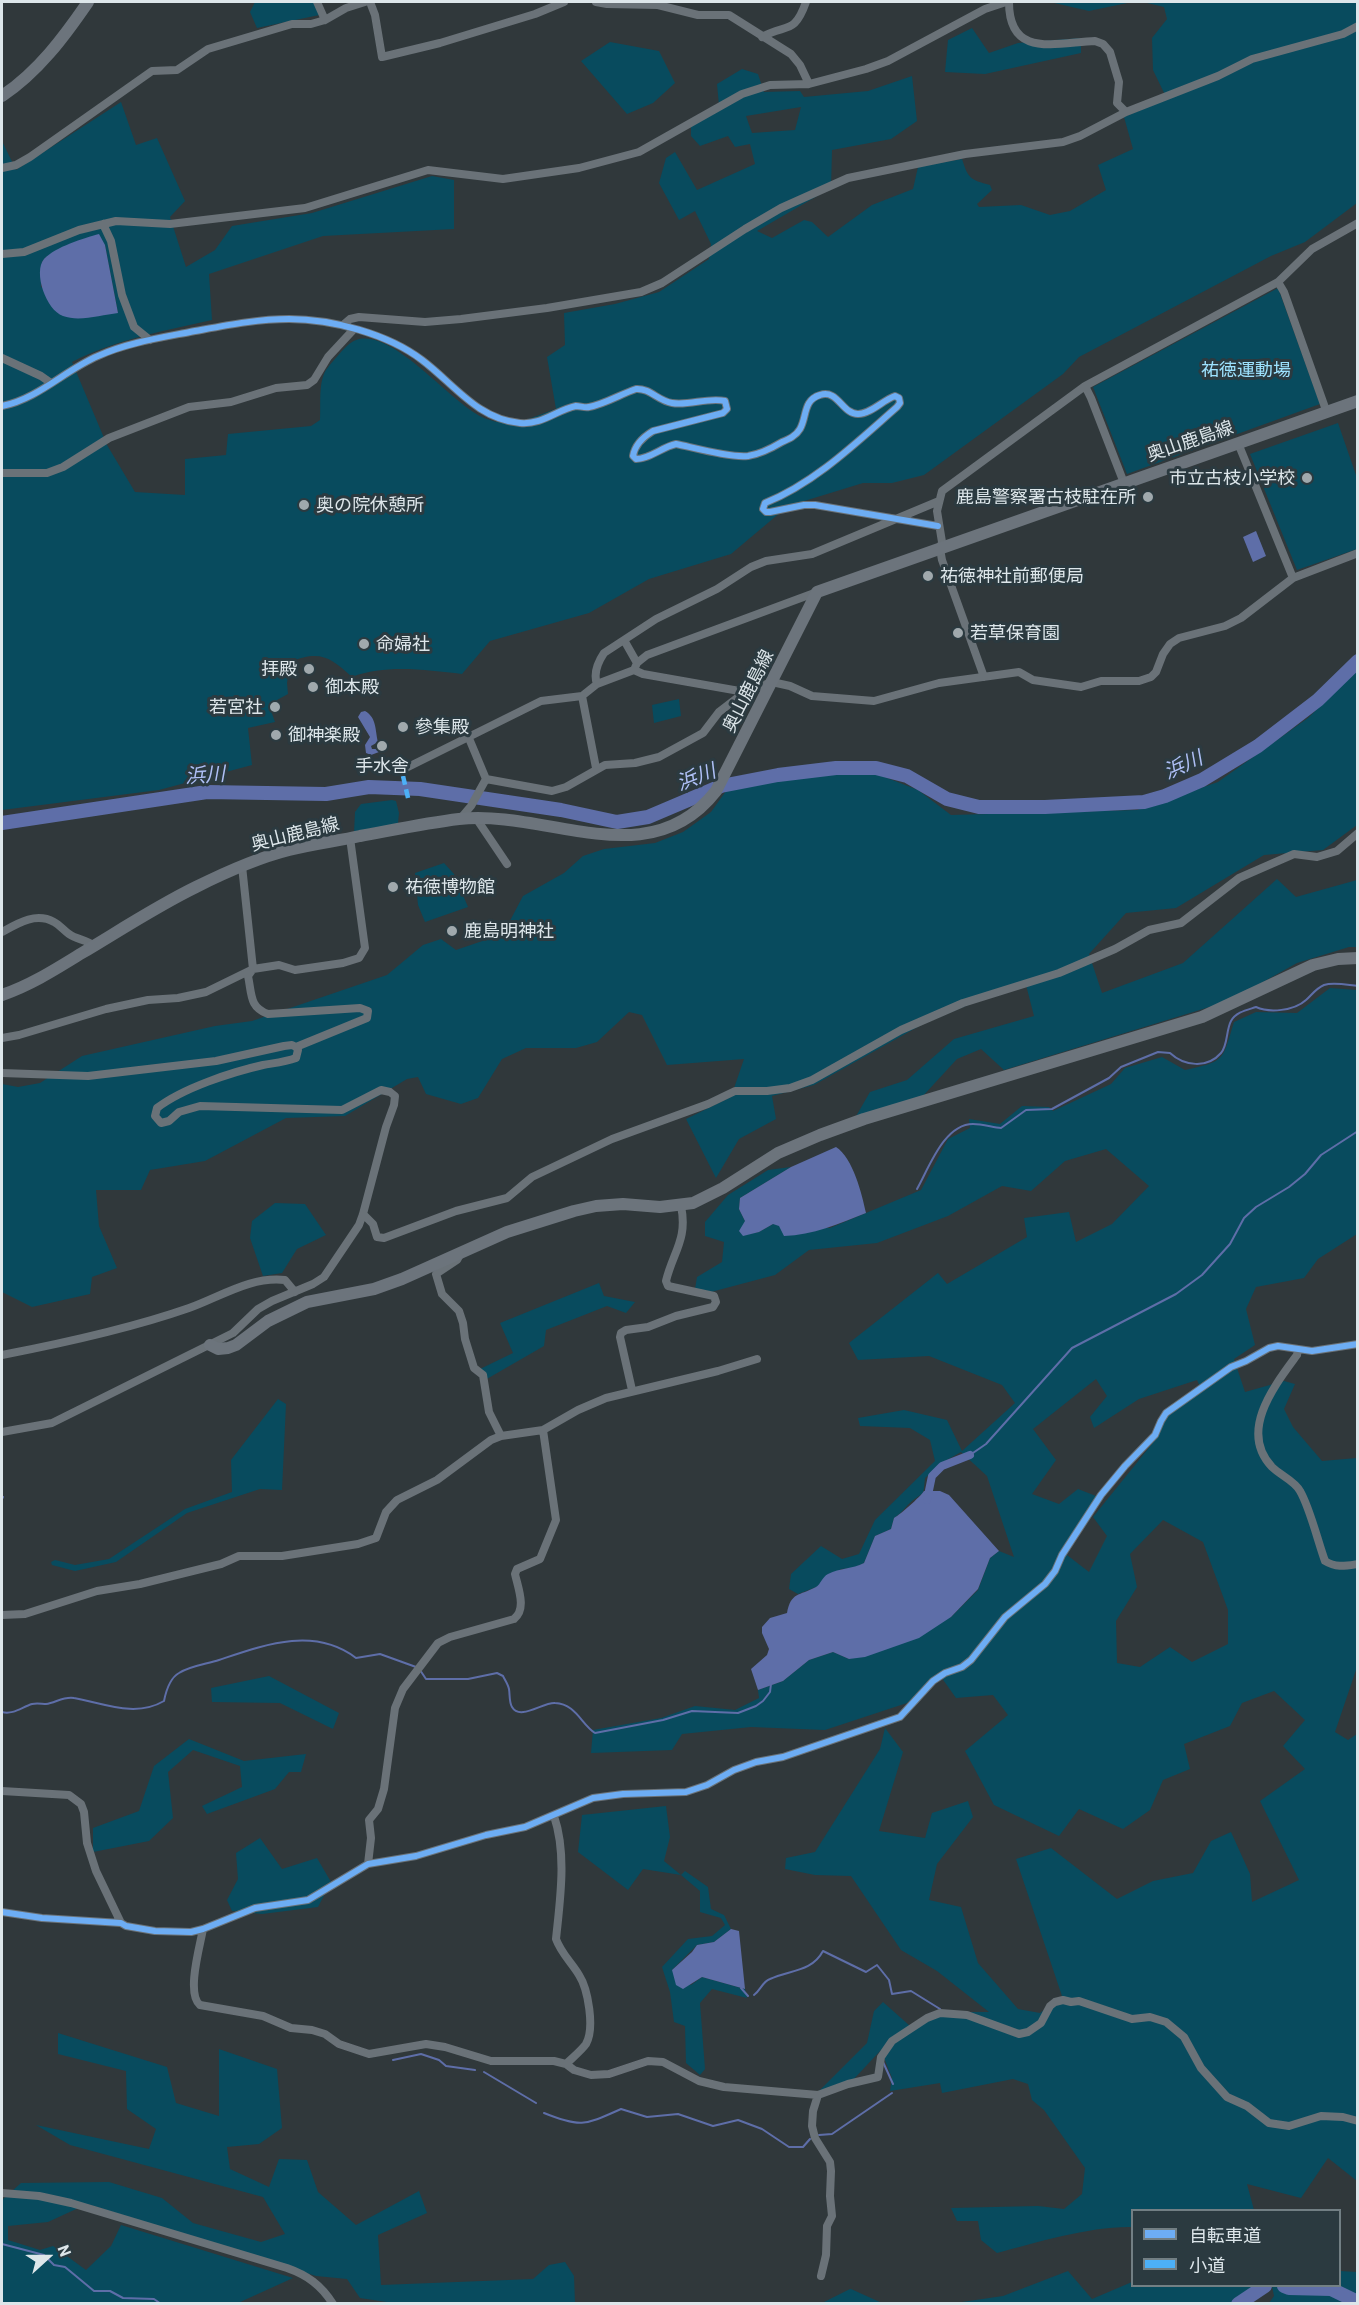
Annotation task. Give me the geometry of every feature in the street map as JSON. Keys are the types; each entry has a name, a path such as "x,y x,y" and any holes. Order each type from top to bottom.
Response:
{"main road":[{"path":"2,96 37,67 72,26 88,2"},
{"name":"奥山鹿島線","path":"2,995 22,988 194,888 242,866 290,850 476,818 517,821 618,836 640,836 662,831 693,815 716,791 817,592 1358,401"},
{"path":"210,1345 218,1349 228,1348 236,1345 267,1321 307,1302 374,1288 402,1279 507,1232 574,1210 623,1204 681,1206 707,1197 778,1153 820,1135 864,1119 1202,1017 1313,965 1338,959 1358,958"}],"street":[{"path":"317,2 325,20"},
{"path":"2,168 16,165 30,157 152,71 177,70 208,49 292,24 311,24 325,20 346,8 365,2"},
{"path":"370,2 375,15 382,57 440,43 535,14 564,2"},
{"path":"596,2 658,5 698,15 729,15 791,54 800,65 809,84"},
{"path":"762,37 790,27 801,15 806,2"},
{"path":"2,254 24,252 80,230 116,221 170,224 305,208 428,170 503,179 579,168 639,152 742,94 770,85 809,84 845,76 888,61 985,9 1007,2 1014,32 1024,41 1035,44 1095,41 1103,44 1110,52 1119,82 1117,103 1126,112"},
{"path":"343,325 350,319 359,317 425,322 461,319 548,308 641,292 662,283 781,208 848,178 965,154 1063,142 1080,136 1126,112 1218,76 1252,59 1343,34 1358,26"},
{"path":"984,677 942,560 940,549 942,542 937,511 942,491 1085,387 1278,282 1312,249 1358,223"},
{"path":"103,224 111,241 122,295 134,327 150,340"},
{"path":"1278,282 1284,292 1327,412"},
{"path":"2,406 23,400 97,356 150,340 225,325 272,320 316,320 343,325 384,340 422,359 460,395 488,414 503,420 522,423 543,420 576,406 589,407 636,388 644,388 660,399 673,403 721,400 728,405 723,412 653,431 644,436 634,450 633,456 636,459 642,459 666,446 676,444 748,456 765,451 794,436 801,428 809,401 818,395 833,396 850,412 856,414 863,413 895,396 899,398 900,403 897,407 844,453 784,496 765,503 763,507 766,512 770,512 804,505 815,506 938,526"},
{"path":"2,473 47,473 63,467 109,438 189,407 231,402 276,388 307,385 314,380 328,357 354,329"},
{"path":"2,358 51,383"},
{"path":"1085,387 1124,483"},
{"path":"1238,443 1293,578"},
{"path":"597,684 595,674 600,659 624,640 656,619 717,589 751,567 766,561 812,554 939,501"},
{"path":"484,783 552,791 566,787 604,765 644,762 684,745 703,733 719,712 746,692 772,682 790,686 812,696 874,701 939,683 1019,672 1033,680 1081,687 1101,681 1139,681 1151,677 1156,672 1163,654 1170,644 1179,638 1225,626 1241,618 1293,578 1358,553"},
{"path":"402,770 541,701 582,696 597,684 635,666 647,655 817,592"},
{"path":"624,640 635,666 644,674 746,692"},
{"path":"582,696 596,768"},
{"path":"460,819 471,806 484,783 468,736"},
{"path":"476,818 507,864"},
{"path":"363,1214 373,1224 377,1237 384,1238 456,1211 507,1198 532,1177 612,1139 708,1104 735,1091 779,1090 812,1080 901,1030 963,1003 1059,973 1115,949 1149,930 1181,923 1239,878 1294,855 1317,857 1337,851 1358,833"},
{"path":"2,1038 106,1009 148,1000 178,999 206,992 253,969 279,965 295,970 359,958 365,948 350,838"},
{"path":"2,1073 88,1076 216,1061 284,1046 296,1047 367,1018 368,1011 360,1008 268,1014 258,1010 248,976 253,969 242,866"},
{"path":"2,932 32,918 40,918 52,921 75,938 87,940 94,946"},
{"path":"2,1432 52,1423 210,1345 233,1333 258,1309 313,1284 330,1270 359,1225 395,1096 381,1090 342,1110 200,1106 179,1112 169,1121 161,1123 155,1116 155,1111 160,1105 196,1088 261,1065 296,1058 298,1050 296,1047"},
{"path":"632,1390 621,1334 626,1330 648,1327 676,1316 713,1307 716,1302 714,1296 710,1294 668,1286 666,1281 681,1245 683,1224 681,1206"},
{"path":"461,1251 457,1260 436,1274 442,1294 459,1311 474,1368 483,1375 489,1412 501,1436"},
{"path":"2,1355 107,1331 168,1314 256,1282 285,1280 295,1292"},
{"path":"2,1912 42,1918 121,1923 155,1931 191,1932 255,1908 308,1900 368,1864 416,1856 486,1835 525,1827 593,1798 623,1794 686,1792 707,1785 734,1770 756,1762 783,1757 900,1717 933,1681 971,1660 1005,1617 1045,1584 1101,1495 1155,1435 1166,1413 1231,1367 1269,1348 1312,1351 1358,1344"},
{"path":"1298,1350 1297,1355 1262,1407 1260,1444 1272,1466 1300,1489 1325,1561 1332,1566 1341,1567 1358,1563"},
{"path":"2,1615 25,1614 96,1591 141,1584 221,1564 239,1557 282,1556 358,1544 376,1538 386,1512 397,1500 437,1480 491,1440 501,1436 543,1430 587,1406 632,1390 718,1371 757,1359"},
{"path":"368,1864 371,1838 369,1820 378,1809 384,1789 395,1708 402,1689 438,1643 450,1637 514,1619 520,1615 515,1574 517,1569 540,1559 556,1520 543,1430"},
{"path":"2,1791 69,1795 81,1804 87,1843 96,1871 121,1923"},
{"path":"554,1816 561,1862 556,1939 560,1949 585,1986 590,2018 590,2030 586,2044 566,2064"},
{"path":"203,1929 194,1979 196,2002 200,2005 263,2016 291,2028 312,2030 325,2034 339,2044 369,2054 426,2044 446,2047 491,2061 555,2061 591,2075 609,2074 648,2061 663,2062 699,2081 724,2087 818,2095 848,2084 878,2077 881,2057 892,2041 927,2018 940,2013 959,2013 985,2020 1019,2034 1028,2032 1041,2023 1050,2006 1063,2000 1085,2002 1100,2010 1132,2019 1150,2017 1166,2022 1184,2037 1201,2068 1227,2097 1247,2106 1269,2123 1289,2126 1321,2116 1343,2117 1358,2121"},
{"path":"818,2095 812,2126 815,2138 830,2162 832,2216 827,2226 826,2255 821,2276"},
{"path":"2,2193 39,2196 70,2203 286,2268 304,2275 320,2287 333,2304"}],"green space":[{"path":"255,2 321,2 324,14 257,28 250,12"},
{"path":"1050,2 1132,2 1089,11"},
{"path":"1143,2 1357,2 1357,203 1305,242 1271,256 1079,357 1063,374 924,475 892,483 863,483 788,506 731,554 649,579 589,613 490,641 462,674 392,669 352,677 331,660 317,656 290,662 288,694 277,700 276,704 270,708 275,722 248,728 252,765 159,790 2,810 2,141 16,170 121,102 136,145 157,138 185,201 170,217 186,267 215,250 232,226 312,213 432,176 454,180 454,229 323,236 209,274 212,320 106,347 72,362 107,445 135,492 185,495 185,459 226,455 228,434 311,426 320,420 323,375 347,346 359,339 374,340 389,346 422,369 469,409 492,421 511,423 556,409 547,357 565,345 564,313 615,304 659,292 709,259 711,244 695,211 679,220 659,183 666,158 675,152 697,190 755,164 750,144 735,147 728,136 700,146 691,136 691,121 719,105 717,84 742,69 758,74 764,92 800,91 804,97 868,91 912,76 917,121 891,139 832,150 831,188 757,231 772,238 804,220 812,222 828,237 872,205 913,189 918,167 962,159 971,177 978,182 990,185 992,190 977,204 979,207 1021,205 1050,215 1070,211 1106,190 1098,165 1133,149 1124,117 1167,99 1153,70 1152,38 1167,19 1164,7","holes":["801,107 795,130 752,133 746,116","105,245 118,313 41,287 42,262 46,257"]},
{"path":"972,28 989,53 1018,43 1081,38 1081,53 985,74 945,72 948,40"},
{"path":"610,42 659,51 675,83 653,103 627,114 581,61"},
{"name":"祐徳運動場","path":"1278,288 1320,404 1127,474 1093,387"},
{"name":"市立古枝小学校","path":"1338,423 1357,478 1357,549 1297,570 1250,454"},
{"path":"1357,670 1357,825 1323,850 1264,855 1176,908 1126,913 1089,954 1102,993 1183,963 1277,879 1296,897 1357,880 1357,947 1349,947 1297,963 1229,1001 1004,1070 981,1049 957,1059 922,1097 855,1118 870,1092 907,1080 954,1039 1034,1016 1025,981 923,1024 814,1085 772,1096 776,1119 739,1139 716,1178 686,1119 731,1097 744,1059 667,1065 642,1015 629,1012 597,1042 576,1048 526,1048 502,1059 478,1098 461,1104 426,1094 418,1077 407,1079 345,1116 286,1118 205,1161 150,1170 141,1190 96,1190 99,1226 117,1268 92,1277 90,1294 32,1307 2,1292 2,1084 18,1087 40,1083 82,1056 215,1026 252,1021 387,975 423,945 441,939 456,950 503,934 523,896 564,873 583,856 604,849 655,843 683,832 711,812 726,791 810,774 877,774 918,790 951,815 1137,810 1218,782 1308,718"},
{"path":"679,699 681,716 654,723 652,705"},
{"path":"396,801 399,813 398,823 354,833 355,812 361,804"},
{"path":"444,863 454,874 468,907 425,922 418,905 415,873"},
{"path":"1330,988 1357,990 1357,1234 1318,1259 1304,1278 1256,1287 1246,1309 1255,1345 1234,1359 1245,1392 1284,1381 1295,1384 1284,1409 1293,1427 1322,1461 1357,1458 1357,1667 1335,1732 1348,1740 1357,1734 1357,2181 1328,2158 1301,2198 1247,2184 1254,2209 1131,2209 1131,2227 1082,2232 997,2253 981,2240 978,2221 957,2221 951,2208 1038,2206 1064,2209 1082,2194 1085,2168 1044,2110 1032,2100 1028,2084 1013,2079 942,2093 940,2083 890,2091 892,2078 881,2050 852,2081 814,2096 867,2043 874,2011 883,2002 910,2026 932,2012 989,2012 937,1971 901,1950 851,1876 815,1875 785,1869 786,1858 815,1852 880,1749 885,1728 903,1752 879,1831 925,1838 932,1813 968,1801 973,1817 937,1864 929,1900 961,1907 978,1963 1018,2009 1040,2013 1062,1996 1016,1859 1051,1848 1117,1899 1153,1881 1193,1873 1211,1841 1231,1832 1250,1874 1252,1902 1299,1880 1260,1801 1305,1769 1283,1746 1305,1720 1274,1691 1242,1703 1230,1726 1184,1744 1190,1769 1163,1780 1150,1810 1123,1829 1079,1809 1059,1836 994,1805 965,1751 1008,1715 993,1695 956,1698 939,1674 907,1703 825,1730 751,1727 682,1734 672,1750 591,1753 593,1730 661,1718 695,1706 735,1710 759,1698 758,1690 783,1681 809,1660 833,1652 849,1659 951,1617 978,1590 990,1558 999,1551 1014,1557 987,1476 961,1452 945,1461 925,1478 923,1493 894,1518 891,1529 875,1536 864,1563 854,1568 841,1569 819,1586 798,1594 789,1589 791,1574 821,1546 842,1559 859,1554 875,1520 935,1461 930,1440 910,1428 860,1426 858,1418 904,1410 947,1420 962,1451 1015,1403 1002,1385 929,1356 858,1360 849,1343 938,1273 947,1284 1027,1237 1024,1218 1069,1212 1076,1242 1112,1224 1149,1186 1106,1149 1065,1161 1031,1191 1002,1186 948,1216 877,1243 809,1250 775,1275 711,1292 695,1289 697,1277 722,1262 724,1242 705,1236 705,1222 728,1195 768,1170 791,1167 740,1198 739,1209 745,1221 743,1235 759,1232 773,1224 830,1228 921,1190 948,1139 970,1128 969,1119 1000,1124 1022,1106 1049,1107 1053,1111 1111,1084 1125,1068 1162,1057 1185,1070 1208,1064 1224,1052 1234,1022 1256,1012 1297,1013","holes":["1096,1379 1107,1396 1090,1417 1094,1428 1139,1399 1197,1380 1202,1391 1162,1414 1156,1439 1093,1517 1107,1536 1089,1572 1067,1555 1096,1496 1078,1489 1059,1504 1032,1494 1056,1460 1033,1429","1163,1520 1203,1542 1228,1610 1228,1644 1192,1662 1170,1647 1140,1667 1117,1663 1116,1621 1137,1587 1130,1554"]},
{"path":"275,1203 305,1204 326,1235 297,1249 282,1273 263,1276 250,1238 252,1221"},
{"path":"599,1283 604,1296 635,1302 626,1313 607,1306 546,1330 544,1346 485,1380 480,1369 513,1353 500,1323"},
{"path":"278,1399 286,1404 282,1490 260,1489 187,1513 116,1562 75,1571 52,1565 51,1562 55,1560 75,1565 109,1559 185,1509 232,1492 231,1460"},
{"path":"269,1676 339,1713 333,1729 280,1703 212,1702 211,1688"},
{"path":"189,1739 244,1761 306,1754 301,1772 289,1772 275,1789 207,1814 202,1806 242,1787 240,1766 193,1750 168,1772 173,1818 149,1841 93,1852 93,1828 139,1811 154,1766"},
{"path":"666,1806 670,1837 664,1861 681,1875 643,1869 628,1890 578,1852 582,1815"},
{"path":"260,1838 282,1869 317,1858 331,1882 318,1907 262,1914 232,1911 227,1900 238,1879 236,1853"},
{"path":"685,1871 708,1887 711,1909 724,1915 731,1929 714,1942 697,1945 672,1970 691,1985 702,1977 745,1989 747,1998 712,1989 700,2003 705,2069 700,2075 686,2063 685,2026 674,2022 670,1992 662,1967 688,1939 712,1936 725,1925 721,1918 700,1912 700,1891 681,1875"},
{"path":"58,2033 167,2067 176,2103 219,2116 219,2049 277,2069 282,2128 259,2144 227,2147 230,2169 269,2187 279,2159 307,2160 318,2192 356,2225 419,2191 427,2213 378,2235 381,2285 533,2279 549,2265 565,2262 574,2276 575,2303 400,2304 360,2298 347,2279 316,2276 87,2204 48,2222 8,2226 8,2240 40,2250 53,2246 86,2270 111,2246 121,2225 293,2278 238,2303 2,2303 2,2200 21,2183 109,2182 162,2198 193,2223 261,2242 285,2234 263,2197 70,2145 36,2125 149,2149 156,2129 127,2109 126,2071 58,2054"},
{"path":"1068,2271 1092,2299 1131,2282 1131,2287 1256,2287 1231,2303 955,2303 1003,2296"},
{"path":"1341,2271 1357,2272 1357,2303 1269,2303 1274,2296 1272,2287 1341,2287"},
{"path":"851,2289 882,2303 822,2303"}],"water":[{"path":"99,234 105,245 118,313 83,318 63,316 51,306 43,290 41,265 44,259 62,247"},
{"path":"1256,531 1266,556 1253,562 1243,537"},
{"path":"365,711 374,721 378,742 371,746 379,752 371,755 366,753 365,745 370,737 358,717 361,712"},
{"path":"836,1147 852,1168 866,1213 805,1234 784,1236 779,1226 773,1224 759,1232 743,1236 739,1231 745,1221 739,1209 740,1198 791,1167"},
{"path":"924,1491 940,1491 949,1495 999,1551 990,1558 978,1589 951,1617 919,1638 865,1657 849,1659 833,1652 809,1660 783,1681 758,1690 751,1669 767,1655 769,1649 762,1633 762,1627 770,1618 787,1613 793,1598 816,1587 828,1574 864,1563 875,1536 891,1529 894,1518"},
{"path":"731,1929 739,1931 745,1989 702,1977 683,1989 676,1985 672,1970 697,1945 714,1942"}],"waterway":[{"name":"浜川","path":"2,823 207,792 326,794 369,787 420,789 561,810 617,822 648,817 721,786 778,775 836,768 876,768 907,776 947,799 979,807 1045,807 1144,802 1165,796 1202,780 1258,746 1318,700 1358,661"},
{"path":"917,1189 932,1159 946,1139 963,1126 976,1124 1001,1128 1026,1110 1052,1109 1109,1078 1121,1067 1158,1052 1170,1053 1189,1063 1209,1062 1223,1050 1229,1025 1239,1013 1256,1007 1274,1010 1295,1007 1316,990 1328,984 1358,986"},
{"path":"970,1455 986,1444 1072,1348 1176,1294 1202,1275 1230,1244 1244,1218 1256,1207 1289,1187 1305,1174 1321,1155 1358,1131"},
{"path":"927,1500 932,1476 942,1466 970,1455"},
{"path":"2,1712 70,1698 119,1708 153,1706 164,1701 171,1681 183,1671 253,1649 289,1641 323,1643 340,1648 356,1658 380,1654 416,1667"},
{"path":"420,1670 426,1679 468,1679 497,1673 503,1676 509,1689 511,1705 516,1711 526,1712 550,1703 562,1704 573,1711 595,1733 663,1720 692,1711 738,1713 763,1701 770,1692 771,1684"},
{"path":"754,1995 767,1980 806,1967 813,1963 823,1951 866,1972 877,1965 889,1980 892,1994 911,1991 940,2009"},
{"path":"741,1988 748,1996"},
{"path":"393,2060 421,2054 439,2060 446,2066 475,2070"},
{"path":"883,2062 893,2084"},
{"path":"484,2072 536,2103"},
{"path":"819,2135 832,2134 892,2093"},
{"path":"544,2113 575,2123 591,2121 621,2109 647,2117 678,2114 713,2126 738,2120 762,2129 789,2147 803,2147 810,2139"},
{"path":"2,2244 44,2255 54,2265 65,2267 94,2291 110,2291 123,2298 154,2299 161,2304"},
{"path":"1238,2304 1264,2287"},
{"path":"1286,2287 1331,2289 1358,2302"}],"marked path":[{"path":"403,776 409,802"}],"cycle path":[{"path":"2,406 28,397 98,356 132,344 227,325 277,319 323,322 359,330 393,343 434,369 479,408 491,415 520,423 543,420 576,406 587,407 601,404 636,389 646,390 672,403 725,401 727,409 723,413 649,433 636,448 633,456 636,459 676,444 732,456 753,455 770,449 796,434 808,405 815,397 831,395 848,410 858,414 868,412 895,396 899,398 900,403 897,407 851,447 818,473 783,495 765,503 763,509 770,512 815,505 938,526"},
{"path":"2,1912 42,1918 121,1923 155,1931 191,1932 255,1908 308,1900 368,1864 416,1856 486,1835 525,1827 593,1798 623,1794 686,1792 707,1785 734,1770 756,1762 783,1757 900,1717 933,1681 971,1660 1005,1617 1045,1584 1101,1495 1155,1435 1166,1413 1231,1367 1269,1348 1278,1346 1312,1351 1358,1344"}],"place":[{"name":"市立古枝小学校","path":"1307,478"},
{"name":"鹿島警察署古枝駐在所","path":"1148,497"},
{"name":"奥の院休憩所","path":"304,505"},
{"name":"祐徳神社前郵便局","path":"928,576"},
{"name":"若草保育園","path":"958,633"},
{"name":"命婦社","path":"364,644"},
{"name":"拝殿","path":"309,669"},
{"name":"御本殿","path":"313,687"},
{"name":"若宮社","path":"275,707"},
{"name":"參集殿","path":"403,727"},
{"name":"御神楽殿","path":"276,735"},
{"name":"手水舎","path":"382,746"},
{"name":"祐徳博物館","path":"393,887"},
{"name":"鹿島明神社","path":"452,931"}]}
